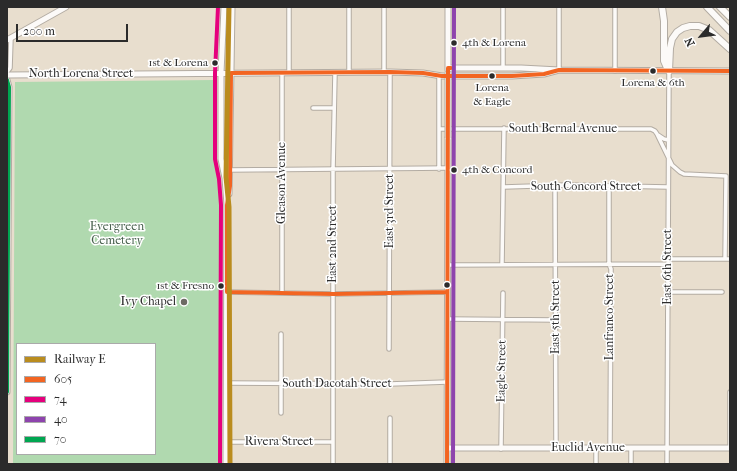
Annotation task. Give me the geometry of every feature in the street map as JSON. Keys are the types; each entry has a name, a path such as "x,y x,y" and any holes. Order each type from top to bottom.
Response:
{"highway":[{"path":"662,7 664,21 664,61 669,71"},
{"path":"707,7 730,31"},
{"path":"720,7 730,17"},
{"path":"669,71 672,39 683,28 699,26 708,30 730,48"}],"street":[{"path":"7,73 10,68 9,39 66,7"},
{"path":"224,7 230,170 230,186 227,205"},
{"path":"226,464 227,205 225,178 221,159 226,73 232,7"},
{"path":"289,7 289,73"},
{"path":"348,7 349,72"},
{"name":"East 3rd Street","path":"384,7 390,169 390,349"},
{"path":"447,464 448,7"},
{"path":"503,7 503,67"},
{"path":"559,7 559,70"},
{"path":"615,7 615,71"},
{"path":"448,70 503,67 615,71 730,71"},
{"name":"North Lorena Street","path":"7,73 387,72 424,73 439,76 512,76 544,74 559,70"},
{"name":"East 6th Street","path":"667,464 669,71"},
{"name":"East 2nd Street","path":"333,464 333,170 335,72"},
{"name":"Gleason Avenue","path":"282,73 282,293"},
{"path":"439,76 439,169"},
{"path":"7,80 9,87 7,392"},
{"path":"313,108 334,108"},
{"path":"502,264 504,128"},
{"name":"South Bernal Avenue","path":"439,130 504,128 651,129 664,139 668,140"},
{"path":"657,134 672,165 684,174 726,176 725,259"},
{"path":"230,170 448,168"},
{"name":"East 5th Street","path":"556,186 556,448"},
{"name":"Lanfranco Street","path":"608,186 609,264 611,269 610,448"},
{"name":"South Concord Street","path":"504,187 668,187"},
{"path":"725,203 730,203"},
{"path":"668,259 730,259"},
{"path":"448,265 668,264"},
{"path":"227,292 334,294 447,292"},
{"path":"668,292 722,292"},
{"name":"Eagle Street","path":"501,449 502,293"},
{"path":"448,319 555,320"},
{"path":"281,334 281,413"},
{"name":"South Dacotah Street","path":"226,383 390,384 447,382"},
{"path":"730,392 730,448"},
{"path":"390,418 390,464"},
{"name":"Rivera Street","path":"226,442 333,442"},
{"name":"Euclid Avenue","path":"447,448 730,448"},
{"path":"596,448 596,464"},
{"path":"631,448 631,464"}],"green space":[{"name":"Evergreen Cemetery","path":"214,80 216,82 216,160 221,179 220,464 13,464 15,82"}],"rail line":[{"name":"E","path":"229,7 226,177 229,207 230,464"}],"transit line":[{"name":"74","path":"218,7 215,73 215,159 219,179 221,205 220,464"},
{"name":"40","path":"453,464 454,7"},
{"name":"605","path":"447,464 448,68 451,68"},
{"name":"605","path":"447,292 334,294 227,292 227,205 230,186 231,73 390,72 423,73 442,76 512,76 544,74 559,70 730,71"},
{"name":"70","path":"7,80 9,87 7,392"}],"place":[{"name":"4th & Lorena","path":"454,43"},
{"name":"1st & Lorena","path":"215,63"},
{"name":"Lorena & 6th","path":"653,71"},
{"name":"Lorena & Eagle","path":"492,76"},
{"name":"4th & Concord","path":"454,170"},
{"name":"1st & Fresno","path":"221,286"},
{"name":"Ivy Chapel","path":"184,302"}]}
